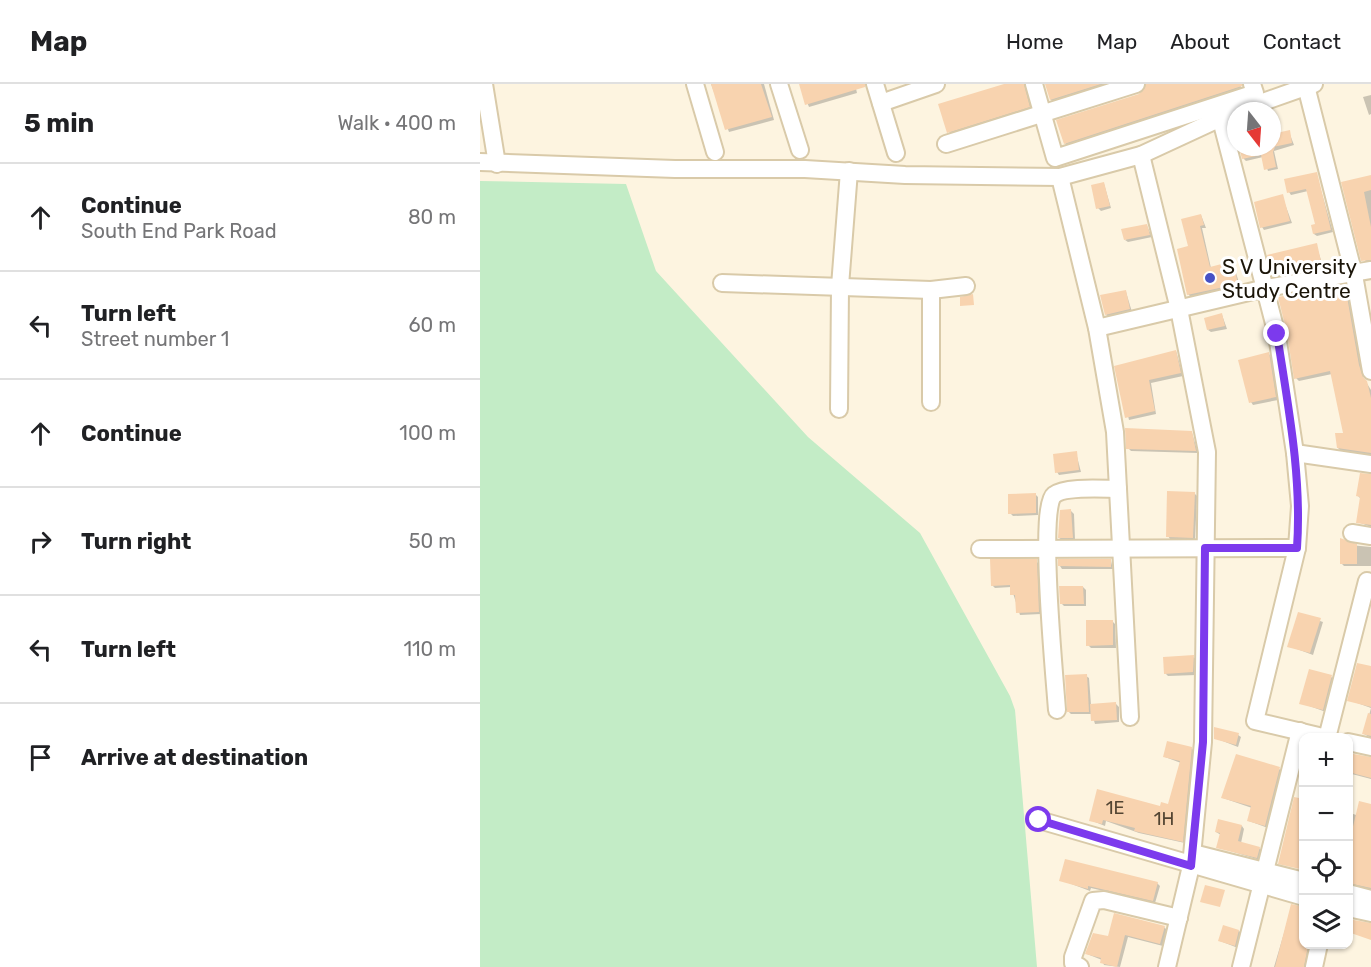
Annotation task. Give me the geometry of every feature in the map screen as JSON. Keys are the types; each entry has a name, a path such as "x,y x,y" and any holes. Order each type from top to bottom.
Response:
{"street":[{"path":"484,84 488,163 1060,177 1141,155 1227,115"},
{"path":"695,84 715,152"},
{"path":"779,84 800,150"},
{"path":"875,84 896,153"},
{"path":"881,103 936,84"},
{"path":"1034,84 1055,158 1255,93 1252,84"},
{"path":"946,144 1136,84"},
{"path":"1262,102 1310,85 1353,275 1371,371"},
{"path":"1141,155 1179,309 1207,452 1203,742 1192,859 1167,967"},
{"path":"1240,156 1277,334 1295,453 1300,506 1297,548 1255,721 1308,733"},
{"path":"839,409 840,286 849,171"},
{"path":"1060,177 1096,327 1115,432 1130,717"},
{"path":"1096,327 1266,288 1353,275 1371,270"},
{"path":"722,283 931,290 966,286"},
{"path":"931,290 931,402"},
{"path":"1295,453 1371,464"},
{"path":"1057,710 1047,549 1048,504 1053,495 1064,490 1118,489"},
{"path":"1352,533 1371,536"},
{"path":"980,549 1297,548"},
{"path":"1328,733 1367,581"},
{"path":"1241,967 1300,731"},
{"path":"1353,743 1371,747"},
{"path":"1039,820 1264,878 1299,881"},
{"path":"1264,878 1300,895"},
{"path":"1353,894 1371,899"},
{"path":"1080,967 1073,963 1073,957 1093,901 1104,900 1179,918"},
{"path":"1353,909 1371,913"},
{"path":"1314,967 1318,949"}],"green space":[{"path":"480,181 626,184 656,271 808,437 920,533 1010,696 1015,710 1037,967 480,967"}],"building":[{"path":"711,84 761,84 772,117 725,130"},
{"path":"799,84 865,84 865,87 805,105"},
{"path":"1004,84 1024,84 1030,107 947,133 938,104"},
{"path":"1045,84 1101,84 1050,100"},
{"path":"1146,84 1242,84 1242,86 1064,144 1056,120 1139,94"},
{"path":"1290,130 1292,143 1281,145 1281,132"},
{"path":"1261,156 1274,156 1276,167 1264,170"},
{"path":"1317,172 1331,230 1313,234 1311,225 1315,224 1306,189 1287,193 1284,179"},
{"path":"1371,175 1371,190 1364,192 1371,227 1371,260 1361,261 1341,182"},
{"path":"1104,182 1110,206 1096,209 1091,185"},
{"path":"1283,194 1290,221 1260,228 1254,202"},
{"path":"1201,214 1204,225 1200,226 1210,267 1233,261 1238,284 1187,295 1177,249 1188,246 1181,219"},
{"path":"1147,224 1150,235 1124,240 1121,229"},
{"path":"1317,243 1322,266 1273,276 1267,255"},
{"path":"1345,285 1359,365 1367,381 1371,398 1371,453 1337,448 1335,433 1343,433 1330,371 1294,379 1287,333 1278,297"},
{"path":"1126,290 1130,309 1105,315 1100,295"},
{"path":"973,294 974,305 960,306 960,297"},
{"path":"1222,313 1225,326 1207,330 1204,318"},
{"path":"1176,350 1181,373 1149,380 1155,411 1125,418 1114,366"},
{"path":"1269,352 1276,397 1249,403 1238,360"},
{"path":"1125,428 1192,431 1196,451 1126,449"},
{"path":"1077,451 1079,470 1055,473 1053,454"},
{"path":"1360,473 1371,474 1371,525 1356,523 1360,497 1356,496"},
{"path":"1167,491 1195,492 1193,538 1166,537"},
{"path":"1036,493 1036,513 1008,514 1008,494"},
{"path":"1071,509 1073,538 1058,538 1060,510"},
{"path":"1340,538 1357,544 1357,564 1340,564"},
{"path":"990,559 1037,559 1039,612 1016,613 1015,595 1010,595 1010,585 991,586"},
{"path":"1058,559 1111,559 1111,567 1058,566"},
{"path":"1059,586 1083,586 1084,604 1060,604"},
{"path":"1298,612 1321,618 1310,653 1287,647"},
{"path":"1086,620 1113,620 1113,645 1086,646"},
{"path":"1194,655 1193,672 1164,674 1163,657"},
{"path":"1357,663 1371,666 1371,707 1347,701"},
{"path":"1309,669 1332,675 1323,710 1299,704"},
{"path":"1087,674 1089,712 1067,712 1065,675"},
{"path":"1116,702 1117,720 1091,721 1090,704"},
{"path":"1368,713 1371,714 1371,736 1362,734"},
{"path":"1214,727 1239,733 1236,745 1214,739"},
{"path":"1167,741 1192,747 1183,842 1134,831 1135,828 1103,820 1102,824 1089,821 1097,789 1160,806 1161,802 1168,804 1180,761 1163,757"},
{"path":"1236,754 1280,767 1265,826 1247,821 1251,806 1221,798"},
{"path":"1353,754 1371,757 1371,778 1353,773"},
{"path":"1294,797 1299,798 1299,869 1278,864"},
{"path":"1359,801 1371,804 1371,888 1353,884 1353,827"},
{"path":"1218,819 1242,825 1238,841 1260,847 1257,858 1216,848 1220,833 1215,832"},
{"path":"1065,859 1158,882 1153,901 1059,881"},
{"path":"1205,885 1225,890 1220,907 1200,902"},
{"path":"1291,904 1299,906 1299,949 1307,949 1304,967 1275,967"},
{"path":"1114,913 1165,926 1160,944 1125,935 1117,967 1100,963 1101,958 1085,954 1093,933 1108,936"},
{"path":"1353,920 1371,923 1371,940 1353,934"},
{"path":"1223,925 1239,930 1235,946 1218,941"}],"place":[{"name":"S V University Study Centre","path":"1210,278"}],"route":[{"path":"1039,820 1191,866 1203,742 1205,548 1297,548 1300,506 1295,453 1277,334"}]}
